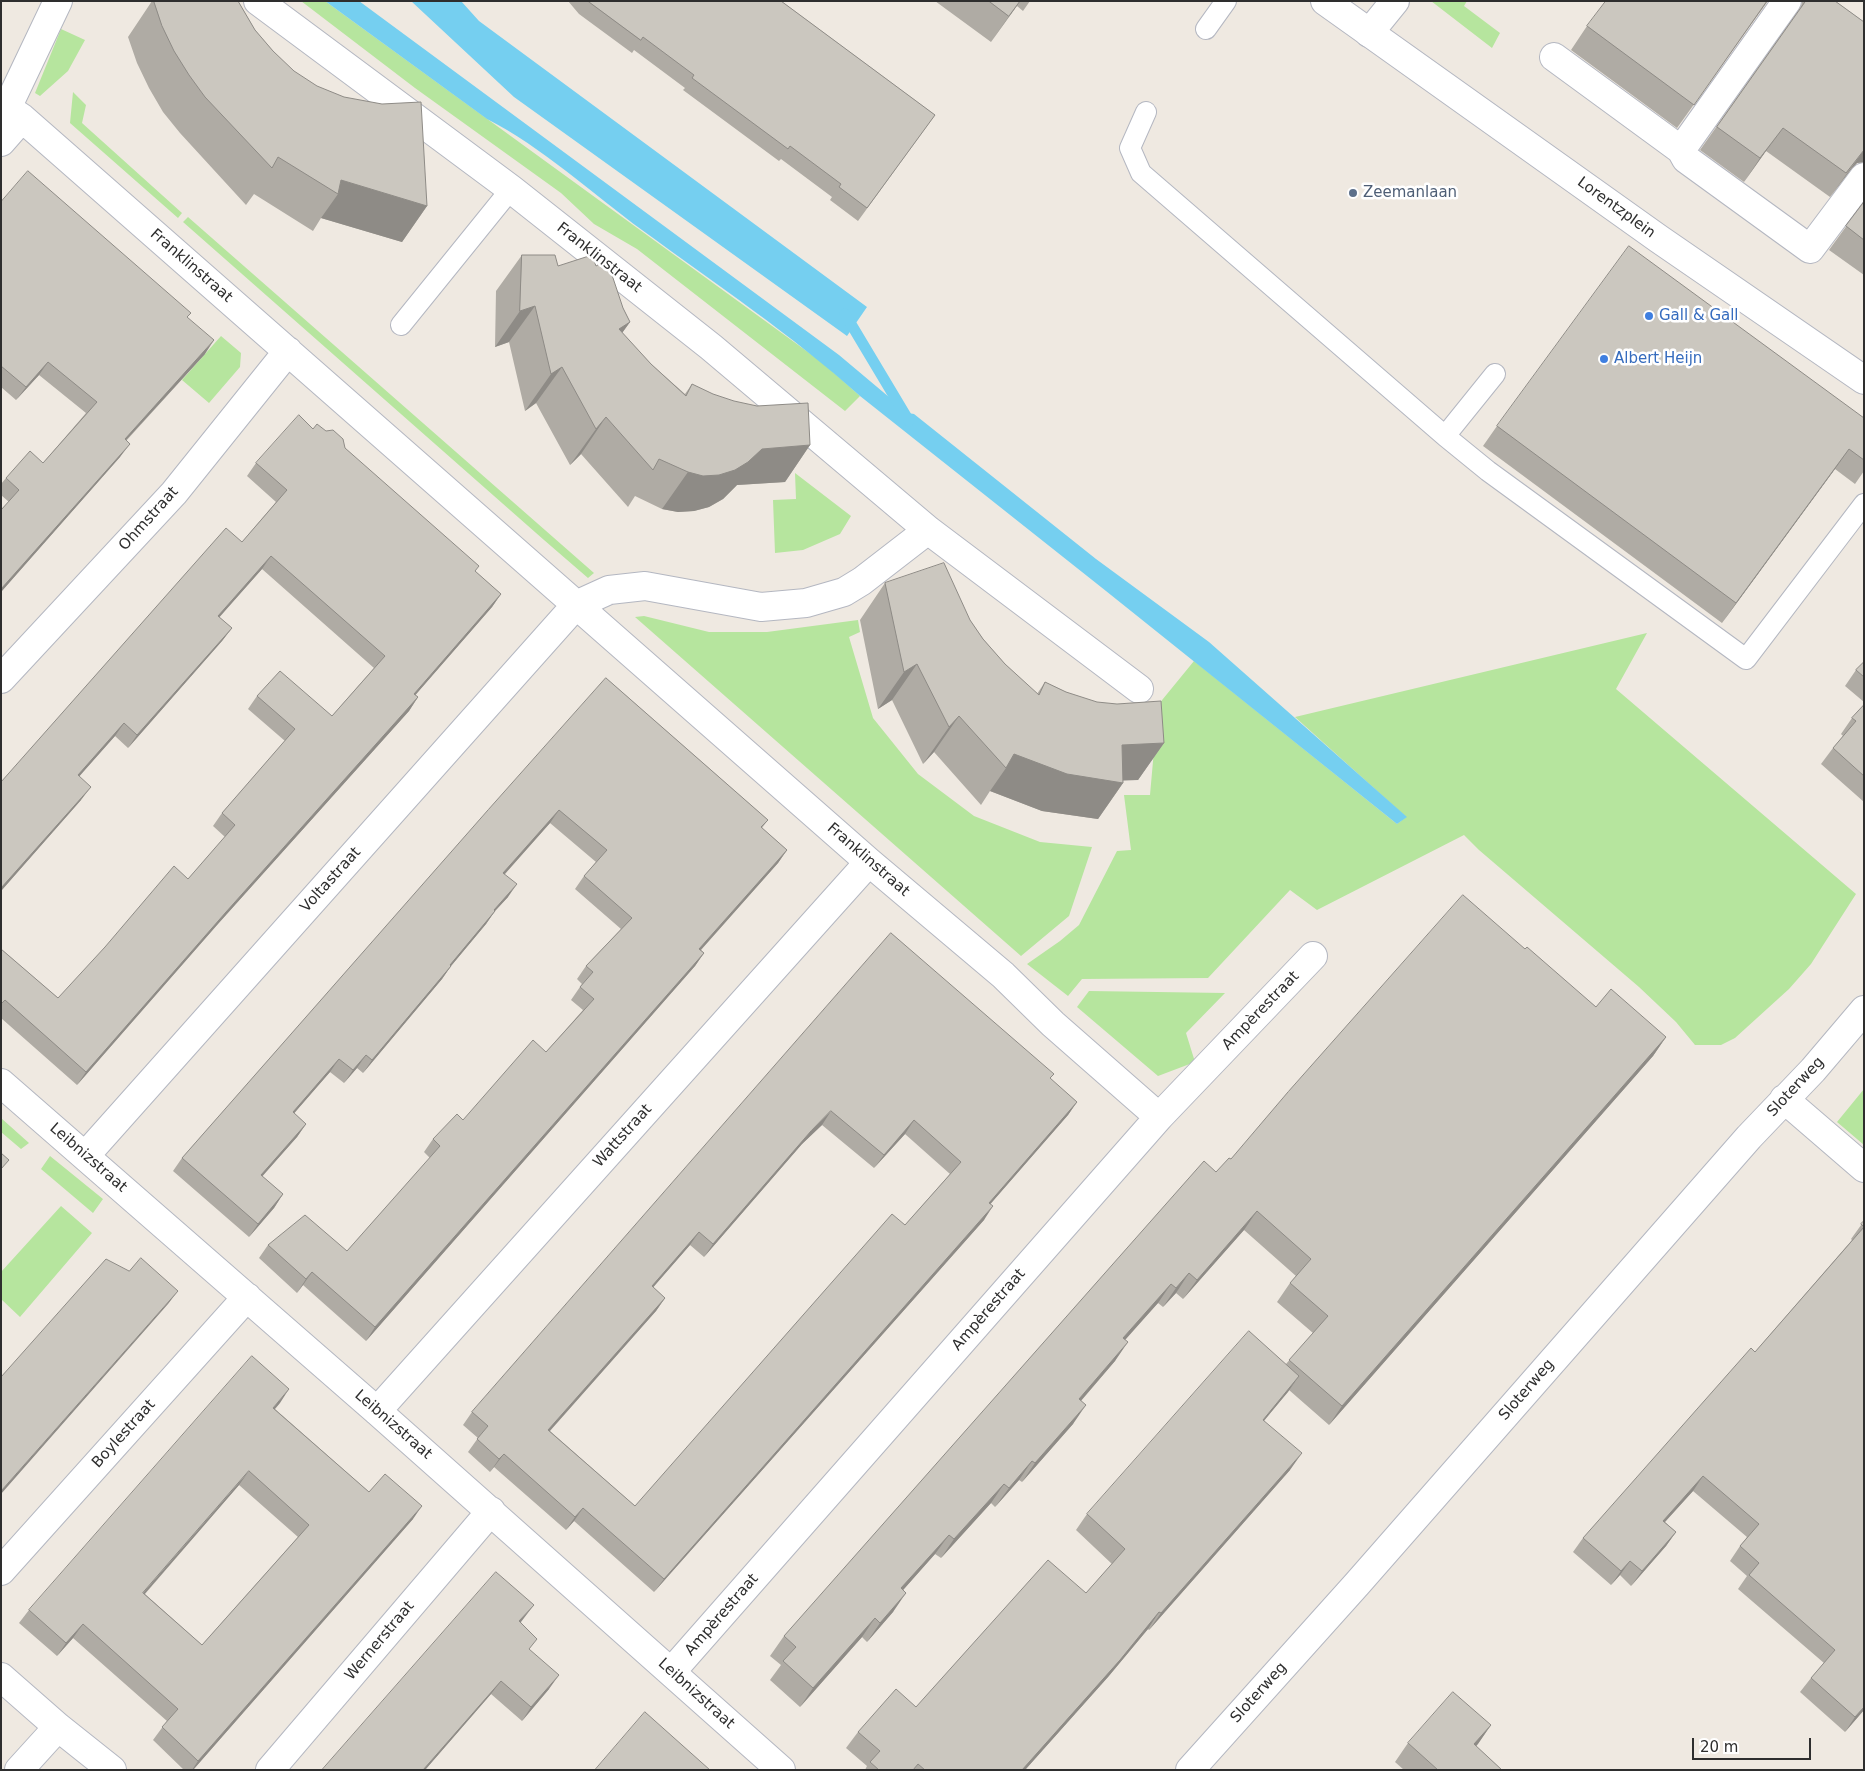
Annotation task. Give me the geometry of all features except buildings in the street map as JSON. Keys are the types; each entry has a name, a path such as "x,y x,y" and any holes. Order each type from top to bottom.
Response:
{"street":[{"path":"1,142 10,110 58,1"},
{"name":"Franklinstraat","path":"258,1 511,189 711,347 928,530 1139,689"},
{"path":"1325,1 1370,33 1395,1"},
{"path":"1683,154 1787,1"},
{"name":"Lorentzplein","path":"1370,33 1659,239 1864,380"},
{"path":"1554,57 1810,249 1864,177"},
{"name":"Franklinstraat","path":"10,110 288,351 869,862 1003,975 1053,1024 1159,1117"},
{"name":"Ohmstraat","path":"1,679 174,493 288,351"},
{"path":"576,605 609,590 645,586 761,607 806,603 844,592 862,581 928,530"},
{"name":"Voltastraat","path":"85,1156 576,605"},
{"name":"Wattstraat","path":"377,1411 869,862"},
{"name":"Ampèrestraat","path":"672,1671 1159,1117 1314,956"},
{"name":"Sloterweg","path":"1190,1770 1357,1584 1864,1010"},
{"name":"Leibnizstraat","path":"1,1084 377,1411 626,1633 672,1671 781,1770"},
{"path":"1784,1099 1864,1168"},
{"name":"Boylestraat","path":"1,1571 247,1297"},
{"name":"Wernerstraat","path":"270,1770 490,1512"},
{"path":"1,1677 58,1727 112,1770"},
{"path":"19,1770 58,1727"}],"lane":[{"path":"1206,29 1226,1"},
{"path":"1146,112 1130,148 1141,173 1445,436 1488,470 1746,659 1864,504"},
{"path":"401,325 511,189"},
{"path":"1445,436 1495,374"}],"green space":[{"path":"301,1 325,1 823,363 860,396 845,411 637,249 594,224 561,193 415,88"},
{"path":"1431,1 1467,1 1464,6 1500,33 1492,48"},
{"path":"61,29 85,40 68,71 40,96 35,93"},
{"path":"73,92 86,105 82,123 182,213 178,218 70,123"},
{"path":"188,217 594,573 588,578 544,540 183,222"},
{"path":"221,336 241,353 240,367 209,403 182,380"},
{"path":"795,473 851,516 840,534 803,550 775,553 773,500 796,499"},
{"path":"644,616 709,632 767,632 858,620 860,632 849,637 873,718 918,774 974,816 1040,842 1092,847 1069,916 1021,956 635,617"},
{"path":"1647,633 1616,689 1856,894 1811,964 1789,989 1735,1038 1721,1045 1695,1045 1676,1022 1639,987 1464,835 1317,910 1290,890 1208,978 1082,979 1068,996 1027,964 1079,925 1117,851 1131,850 1124,795 1150,795 1158,705 1194,661 1397,824 1406,817 1295,717"},
{"path":"1089,991 1225,993 1186,1033 1195,1062 1158,1076 1077,1007"},
{"path":"1864,1089 1864,1145 1837,1122"},
{"path":"1,1118 29,1143 21,1149 1,1132"},
{"path":"50,1156 103,1199 93,1213 41,1169"},
{"path":"61,1206 92,1233 20,1317 1,1299 1,1272"}],"water":[{"path":"325,1 359,1 839,355 908,413 914,414 1096,559 1209,642 1407,817 1397,824 781,331 642,230 528,143 487,119"},
{"path":"411,1 461,1 479,21 867,307 847,336 514,97"}],"waterway":[{"path":"845,314 909,421"}],"place":[{"name":"Zeemanlaan","path":"1353,193"},
{"name":"Gall & Gall","path":"1649,316"},
{"name":"Albert Heijn","path":"1604,359"}]}
